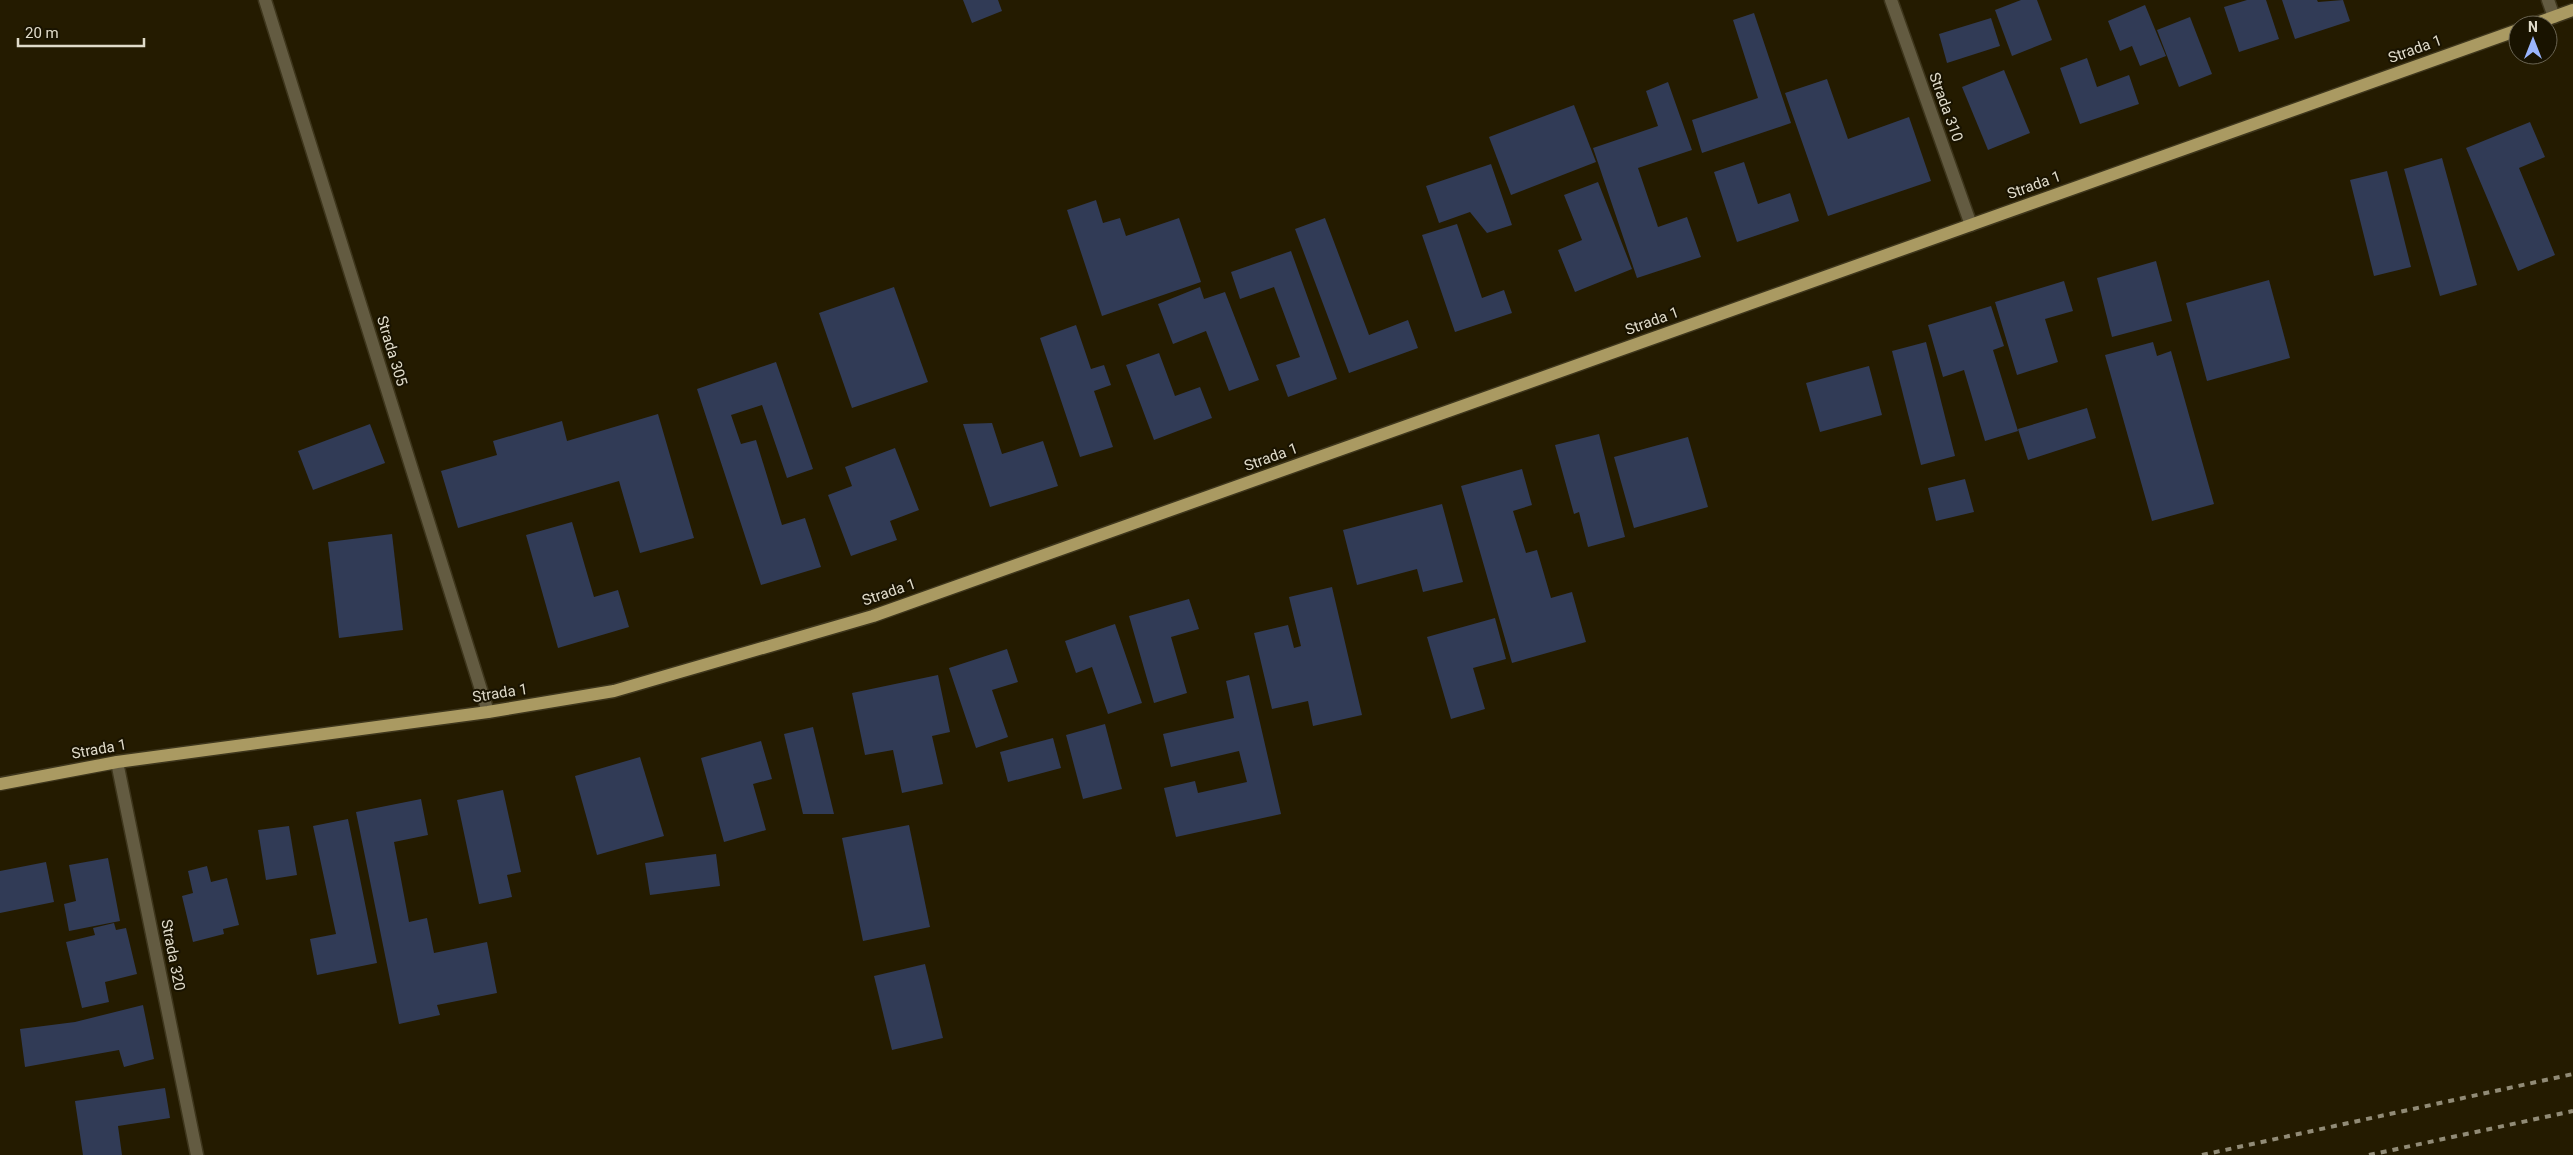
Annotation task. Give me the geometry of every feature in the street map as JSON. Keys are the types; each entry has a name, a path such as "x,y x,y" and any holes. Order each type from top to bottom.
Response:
{"main road":[{"path":"2558,16 2573,10"},
{"name":"Strada 1","path":"0,784 118,762 488,712 614,691 873,616 2508,34"}],"street":[{"name":"Strada 305","path":"265,0 488,712"},
{"name":"Strada 310","path":"1891,0 1971,225"},
{"path":"2548,0 2553,15"},
{"name":"Strada 320","path":"118,762 197,1155"}],"building":[{"path":"963,0 998,0 1002,11 972,23"},
{"path":"2021,0 2037,0 2052,40 2012,56 1995,10"},
{"path":"2247,0 2266,0 2279,39 2239,52 2224,7"},
{"path":"2282,0 2317,0 2318,2 2343,0 2350,21 2295,39"},
{"path":"2145,5 2166,56 2140,66 2132,46 2120,51 2108,21"},
{"path":"1754,13 1791,123 1702,153 1692,120 1758,98 1733,20"},
{"path":"2190,17 2212,74 2179,87 2157,30"},
{"path":"1991,18 2000,46 1947,63 1939,34"},
{"path":"2087,58 2097,87 2129,75 2139,104 2080,124 2060,68"},
{"path":"2004,70 2030,133 1988,150 1962,87"},
{"path":"1827,79 1848,139 1909,117 1931,181 1828,216 1785,93"},
{"path":"1668,82 1692,150 1638,168 1658,227 1687,217 1701,257 1637,278 1593,148 1658,126 1646,91"},
{"path":"1574,105 1596,162 1511,195 1489,137"},
{"path":"2530,122 2545,157 2519,168 2555,255 2518,271 2466,148"},
{"path":"2442,158 2477,285 2440,296 2404,169"},
{"path":"1744,162 1758,204 1790,193 1799,221 1737,242 1714,172"},
{"path":"1491,164 1512,225 1487,233 1470,212 1439,223 1426,186"},
{"path":"2387,171 2411,267 2374,276 2350,180"},
{"path":"1598,182 1632,269 1575,292 1558,250 1582,240 1564,195"},
{"path":"1096,200 1103,223 1120,218 1126,236 1179,218 1201,282 1102,316 1067,210"},
{"path":"1325,218 1369,335 1408,320 1418,348 1349,373 1295,229"},
{"path":"1457,224 1482,298 1504,290 1512,313 1455,332 1422,235"},
{"path":"1291,251 1337,379 1288,397 1276,365 1300,357 1274,287 1240,299 1231,272"},
{"path":"2156,261 2172,321 2112,337 2097,278"},
{"path":"2269,280 2290,358 2207,381 2186,303"},
{"path":"2064,281 2073,311 2045,319 2058,362 2017,375 1995,302"},
{"path":"894,287 928,382 852,408 819,313"},
{"path":"1200,287 1204,299 1225,292 1259,380 1229,391 1206,331 1173,344 1158,304"},
{"path":"1991,306 2004,346 1993,350 2018,431 1985,441 1964,370 1943,377 1928,325"},
{"path":"1076,325 1091,369 1104,365 1111,385 1094,391 1113,447 1080,457 1040,338"},
{"path":"1926,342 1955,456 1921,465 1892,351"},
{"path":"2153,342 2157,356 2171,351 2214,504 2152,521 2105,355"},
{"path":"1159,353 1175,396 1200,387 1212,418 1154,440 1126,365"},
{"path":"776,362 813,469 787,478 762,405 731,415 741,444 756,440 782,525 805,518 821,567 761,585 697,389"},
{"path":"1869,366 1882,415 1820,432 1806,383"},
{"path":"2087,408 2096,438 2028,460 2018,429"},
{"path":"658,414 694,538 640,553 619,481 458,528 441,471 497,455 493,441 562,421 567,441"},
{"path":"992,423 1002,454 1043,441 1058,486 990,507 963,424"},
{"path":"370,424 385,463 313,490 298,451"},
{"path":"1599,434 1625,537 1588,547 1579,512 1574,514 1555,445"},
{"path":"1688,437 1708,507 1634,528 1614,457"},
{"path":"895,448 919,510 890,521 897,540 851,556 828,495 852,486 845,467"},
{"path":"1522,469 1532,505 1513,511 1526,553 1537,550 1551,598 1572,592 1586,642 1512,663 1461,486"},
{"path":"1965,479 1974,512 1936,521 1928,488"},
{"path":"1442,504 1463,582 1423,592 1417,569 1357,585 1343,530"},
{"path":"572,522 594,597 618,590 629,627 558,648 526,535"},
{"path":"392,534 403,630 339,638 328,542"},
{"path":"1332,587 1362,715 1313,726 1308,701 1272,709 1254,633 1288,625 1294,648 1301,646 1289,597"},
{"path":"1189,599 1199,629 1171,637 1187,693 1154,703 1129,616"},
{"path":"1495,618 1506,659 1473,668 1485,709 1451,719 1427,637"},
{"path":"1115,624 1142,703 1108,714 1092,667 1076,673 1065,641"},
{"path":"1007,649 1018,682 992,690 1008,737 976,748 949,668"},
{"path":"938,675 950,732 932,736 943,784 902,793 893,750 865,755 852,693"},
{"path":"1249,675 1281,814 1176,837 1164,788 1195,781 1198,793 1247,782 1239,751 1171,767 1163,734 1234,718 1226,681"},
{"path":"1105,724 1122,789 1083,799 1066,735"},
{"path":"813,727 834,814 803,814 784,734"},
{"path":"1053,738 1061,768 1008,782 1000,752"},
{"path":"761,741 772,779 753,784 766,830 724,842 701,758"},
{"path":"640,757 664,836 597,855 575,776"},
{"path":"503,790 521,872 507,875 512,897 479,904 457,800"},
{"path":"421,799 428,835 394,842 409,922 427,918 434,953 487,942 497,993 437,1005 440,1015 399,1024 356,812"},
{"path":"348,819 377,963 317,975 310,939 336,934 313,826"},
{"path":"909,825 930,927 863,941 842,838"},
{"path":"289,826 297,875 266,880 258,830"},
{"path":"716,854 720,886 650,895 645,863"},
{"path":"108,858 120,921 69,931 64,904 76,901 69,865"},
{"path":"46,862 54,902 0,913 0,871"},
{"path":"207,866 211,882 227,878 239,925 223,929 224,934 193,942 182,896 193,893 188,871"},
{"path":"114,923 116,930 126,928 137,974 105,982 109,1002 82,1008 66,942 95,935 93,928"},
{"path":"925,964 943,1038 892,1050 874,976"},
{"path":"143,1005 154,1059 124,1067 119,1050 25,1067 20,1029 75,1022"},
{"path":"165,1088 170,1118 118,1126 122,1155 83,1155 75,1101"}],"railway":[{"path":"2202,1155 2573,1074"},
{"path":"2369,1155 2573,1111"}]}
